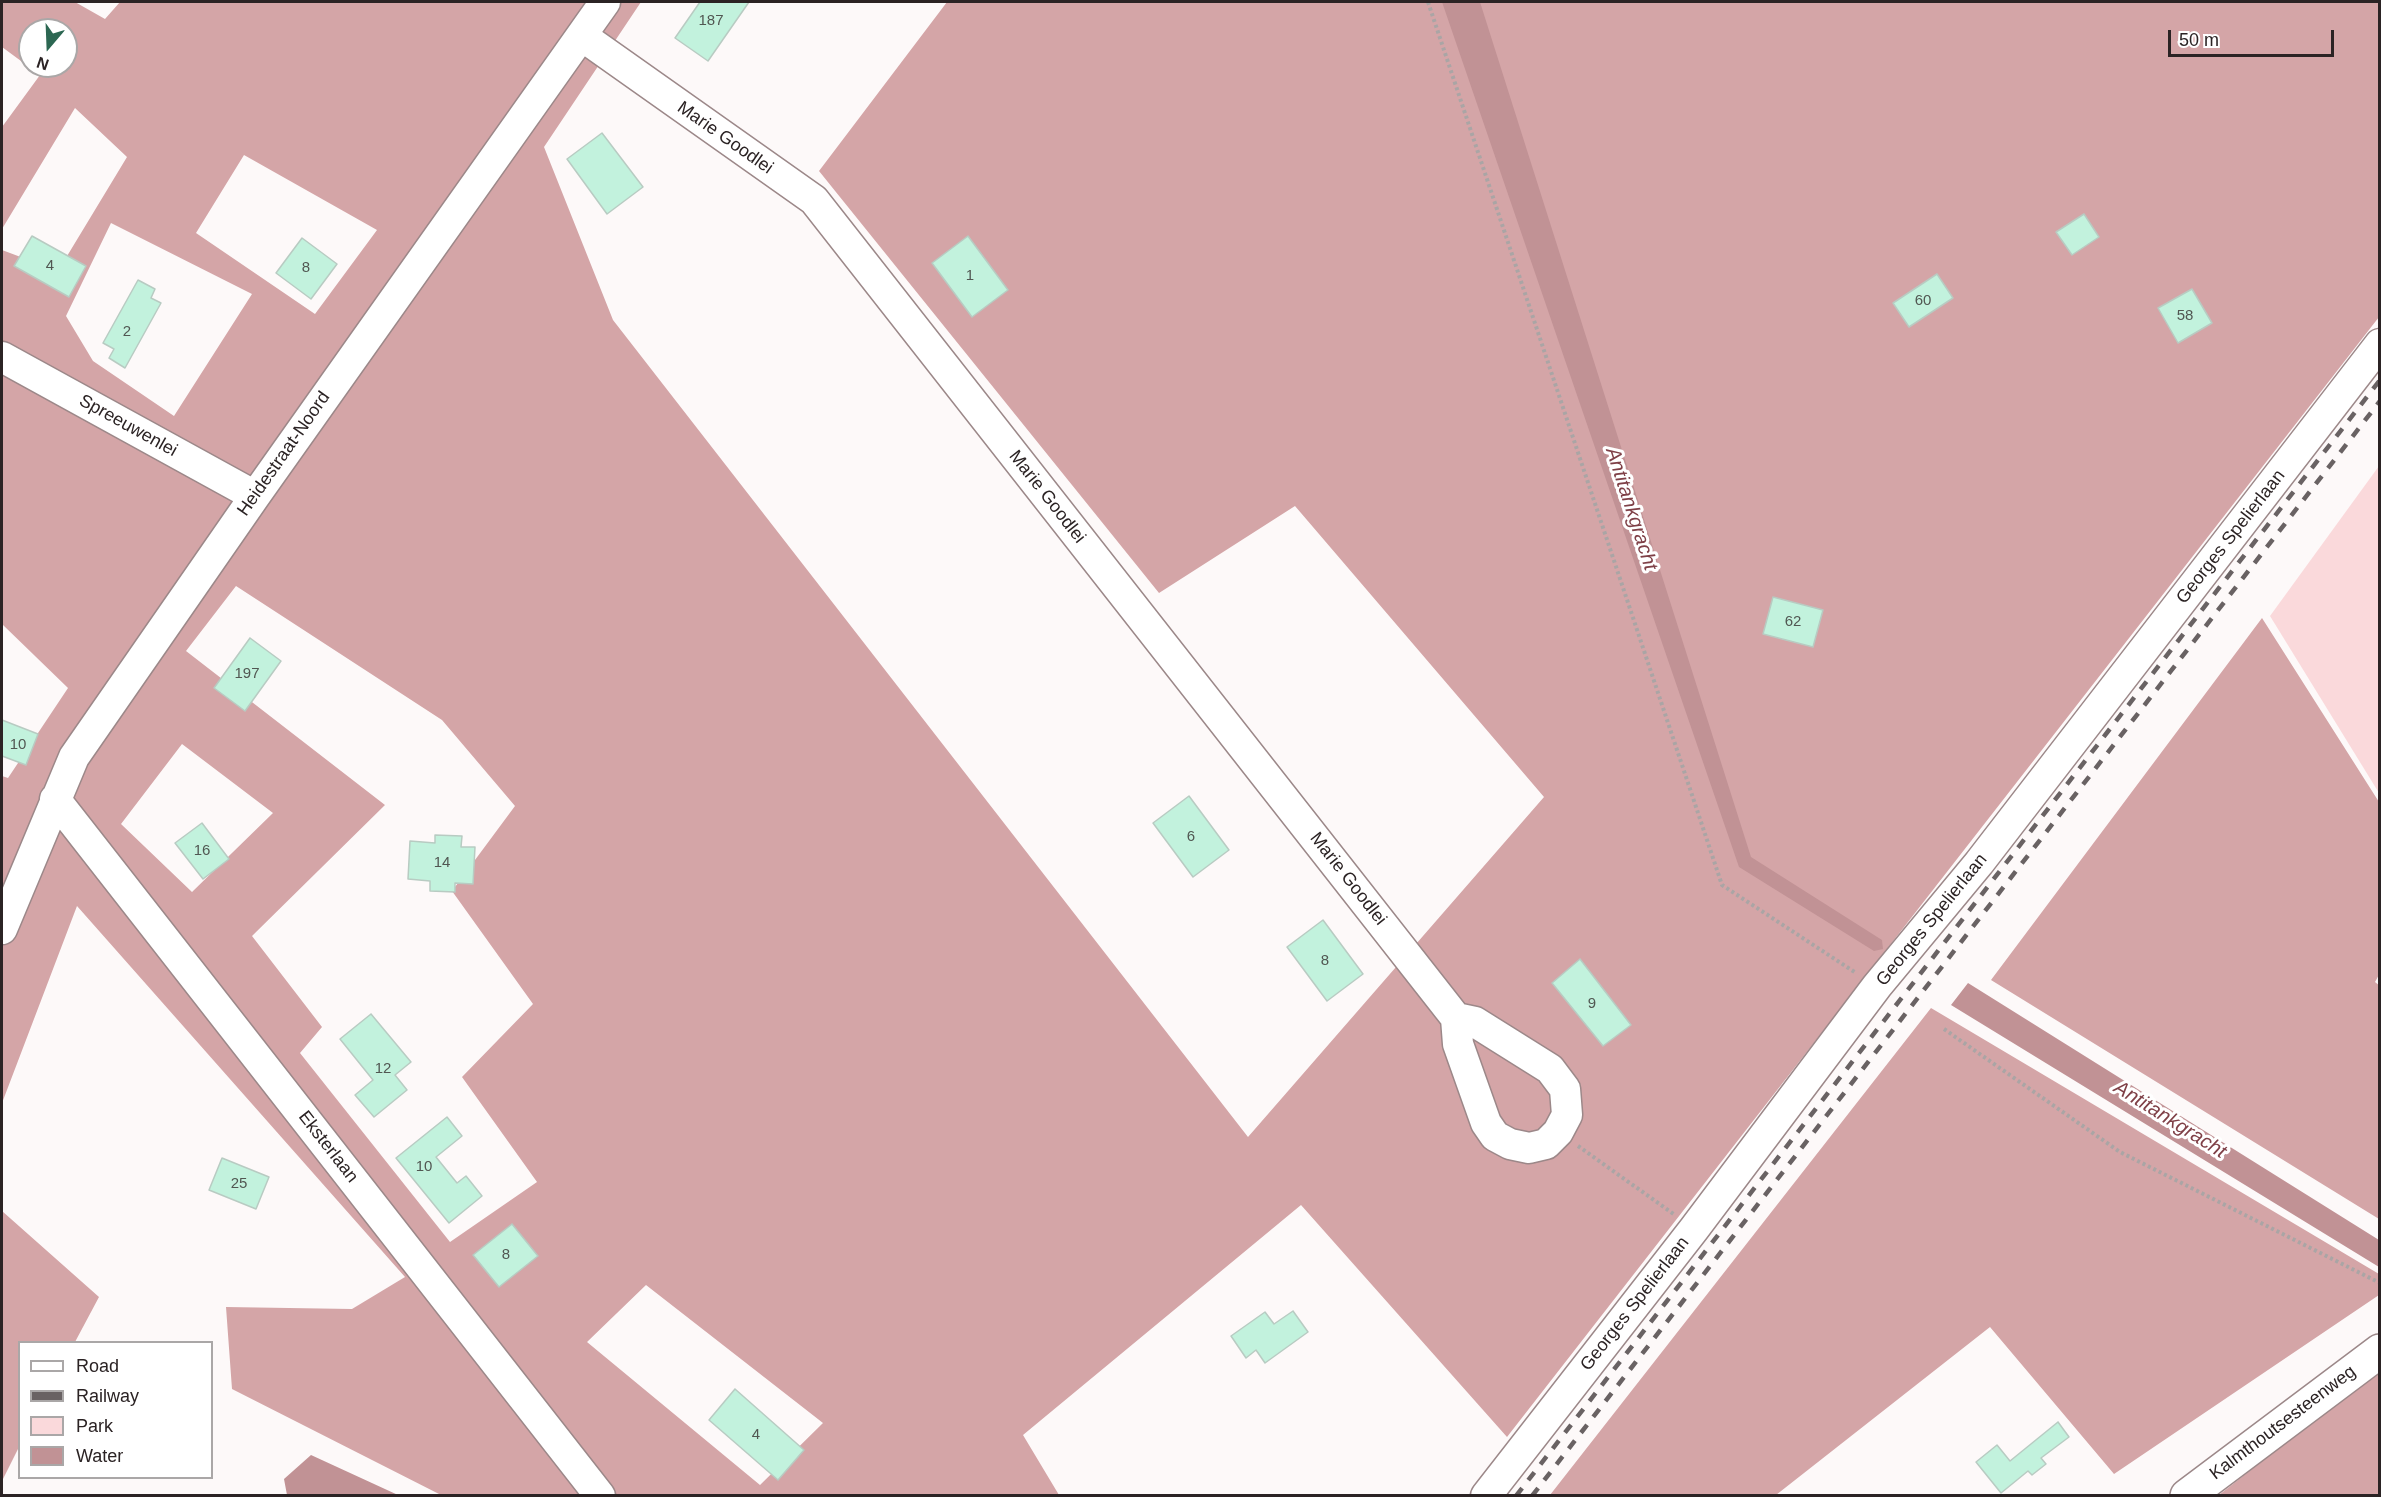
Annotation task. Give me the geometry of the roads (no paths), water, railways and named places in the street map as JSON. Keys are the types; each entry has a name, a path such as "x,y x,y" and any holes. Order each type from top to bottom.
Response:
{"main road":[{"name":"Kalmthoutsesteenweg","path":"2187,1496 2379,1351"}],"street":[{"name":"Heidestraat-Noord","path":"2,928 74,757 255,495 604,2"},
{"name":"Marie Goodlei","path":"582,36 814,200 1456,1017"},
{"name":"Georges Spelierlaan","path":"1485,1496 1694,1229 1877,986 1979,863 2379,345"},
{"name":"Spreeuwenlei","path":"2,357 255,495"},
{"name":"Eksterlaan","path":"55,799 600,1496"},
{"path":"1456,1017 1475,1022 1550,1069 1565,1089 1567,1115 1558,1132 1546,1144 1529,1148 1510,1144 1496,1136 1486,1124 1458,1044 1456,1017"}],"water":[{"name":"Antitankgracht","path":"1442,2 1480,2 1751,857 1882,940 1883,949 1874,951 1739,867"},
{"name":"Antitankgracht","path":"1968,983 2379,1240 2379,1267 1951,1005"},
{"path":"311,1455 398,1495 287,1495 284,1479"}],"railway":[{"path":"1516,1496 2380,380"},
{"path":"1532,1496 2380,401"}]}
